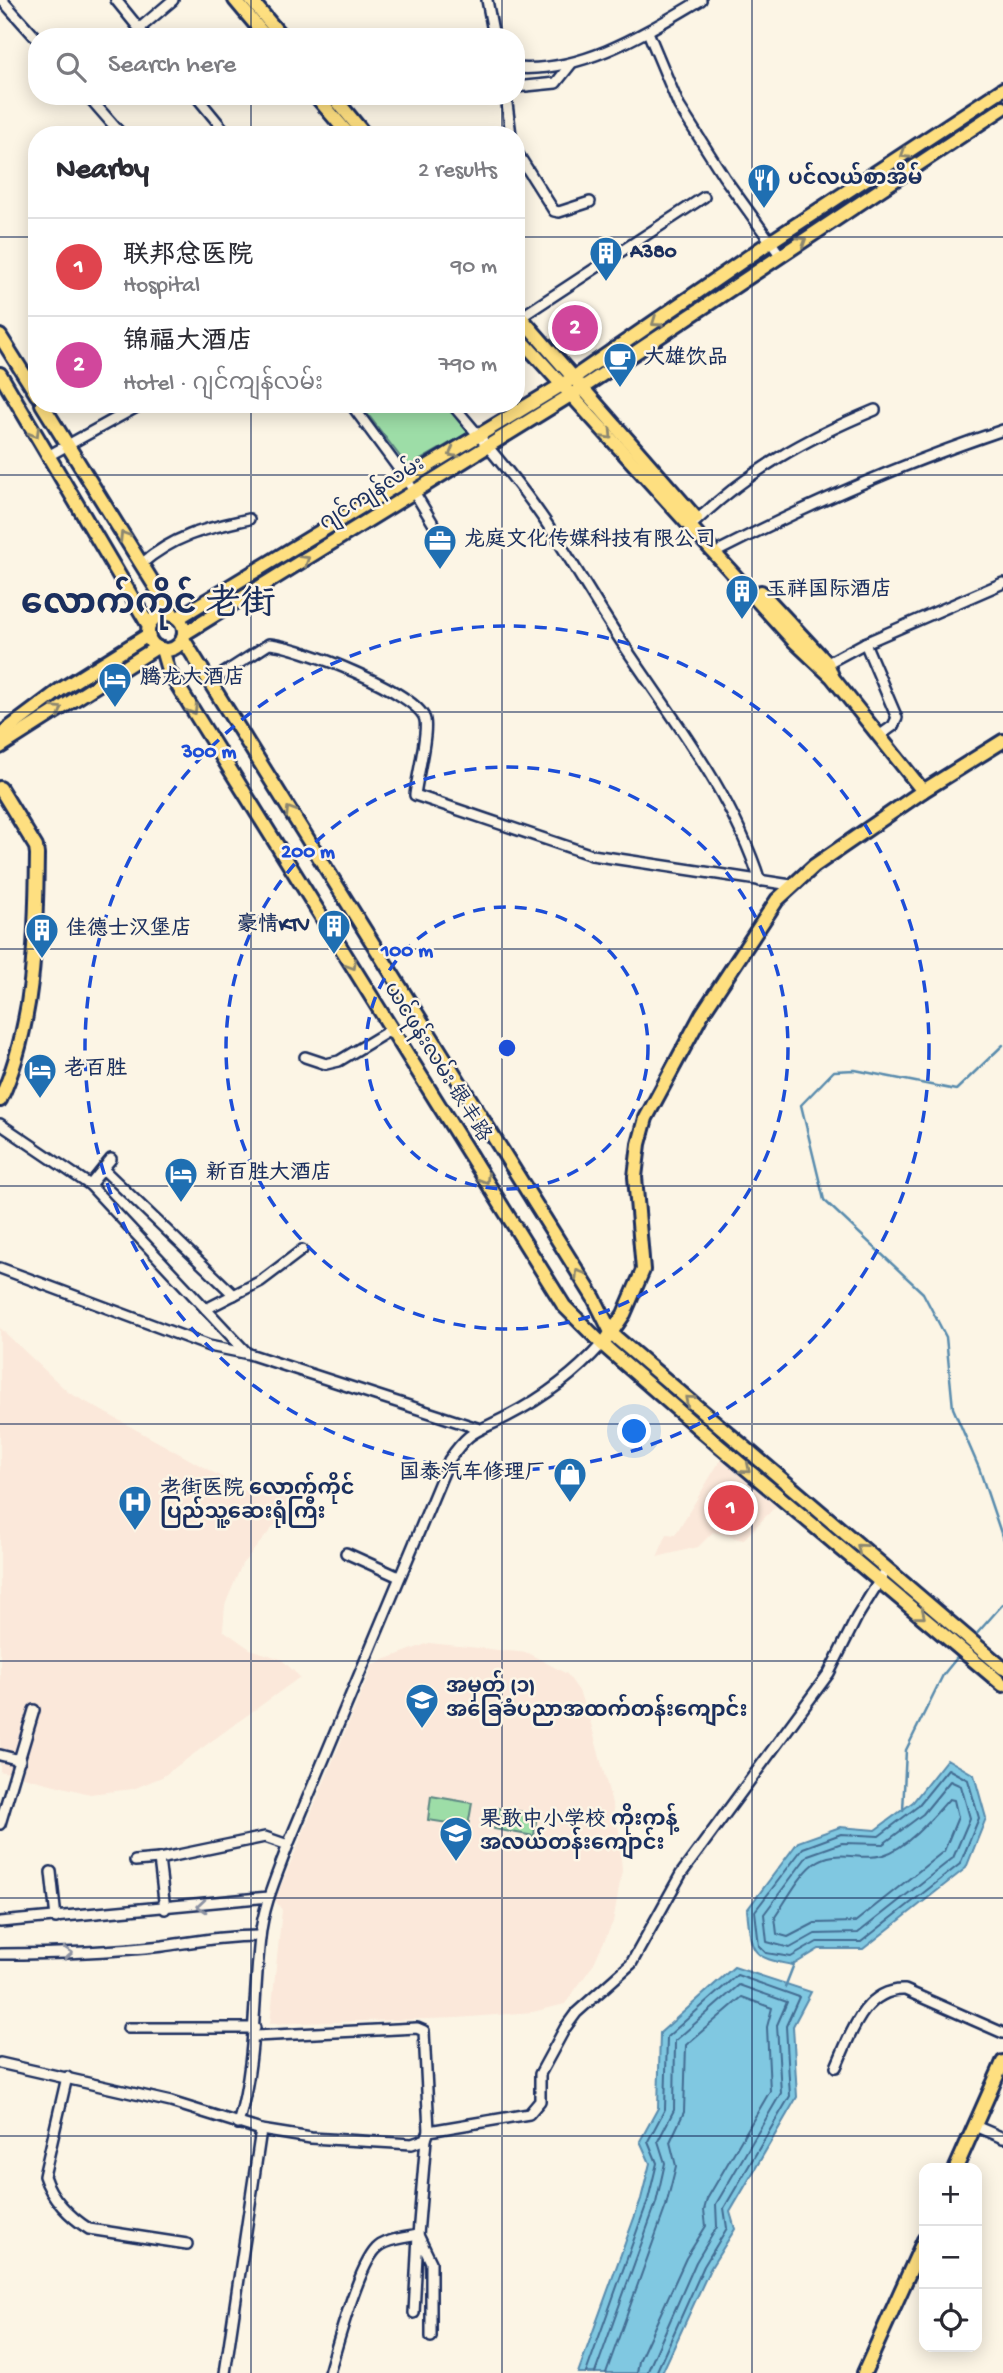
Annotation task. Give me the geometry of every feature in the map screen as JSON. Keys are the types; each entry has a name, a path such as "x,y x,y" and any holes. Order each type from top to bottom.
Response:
{"main road":[{"path":"235,0 258,28"},
{"path":"251,0 274,28"},
{"path":"634,345 688,300 731,269 1003,89"},
{"path":"324,105 341,126"},
{"path":"340,105 358,126"},
{"path":"634,345 696,312 1003,108"},
{"path":"937,133 944,147"},
{"path":"871,176 878,190"},
{"path":"731,269 739,282"},
{"path":"688,300 696,312"},
{"path":"525,326 567,381 824,665"},
{"path":"0,336 28,381"},
{"path":"525,342 567,381"},
{"name":"ဂျင်ကျန်လမ်း","path":"525,412 567,381 634,345"},
{"name":"ဂျင်ကျန်လမ်း","path":"176,617 407,480 577,392 634,345"},
{"path":"0,374 160,648"},
{"path":"0,747 160,648 174,648 183,636 176,617 48,413"},
{"name":"ဂျင်ကျန်လမ်း","path":"183,636 415,492 523,413"},
{"path":"352,513 361,525"},
{"path":"694,522 722,549 824,665 923,791"},
{"path":"0,735 60,690 148,631 161,614 176,617"},
{"name":"ယင်ဖုန်းလမ်း 银丰路","path":"183,636 209,682 594,1298 612,1334"},
{"name":"ယင်ဖုန်းလမ်း 银丰路","path":"160,648 168,670 565,1306 602,1344 882,1575"},
{"path":"602,1344 612,1334 643,1270 635,1177 639,1144 646,1118 702,1014 777,900 792,885 923,791 1003,741"},
{"path":"0,788 36,847 37,854 36,918 23,1034 13,1072 0,1100"},
{"path":"612,1334 1003,1685"},
{"path":"882,1575 952,1622 1003,1668"},
{"path":"958,2163 1003,2062"},
{"path":"864,2373 919,2251"}],"street":[{"path":"2,0 28,29"},
{"path":"116,0 139,28"},
{"path":"141,28 173,0"},
{"path":"487,0 492,28"},
{"path":"525,67 572,64 648,32 701,0"},
{"path":"648,32 679,106 780,255"},
{"path":"525,86 556,83 572,64"},
{"path":"96,105 114,126"},
{"path":"203,105 221,126"},
{"path":"507,105 510,126"},
{"path":"525,165 554,211 559,212 590,202"},
{"path":"525,312 704,197"},
{"path":"694,522 764,464 816,435 875,410"},
{"path":"48,456 125,413"},
{"path":"358,413 407,480 440,535"},
{"path":"460,413 545,521 625,648 670,709 708,768 754,861 760,881"},
{"path":"722,549 779,520 935,454 1003,430"},
{"path":"141,564 162,547 191,531 249,519"},
{"path":"824,665 865,643 1003,583"},
{"path":"865,643 897,718 893,726 879,736"},
{"path":"209,682 270,644 300,649 374,683 418,707 425,720 415,795 592,855 792,885"},
{"path":"305,1057 326,1064 339,1060 392,1029"},
{"path":"0,1124 90,1185 249,1354"},
{"path":"90,1185 111,1159"},
{"path":"103,1169 234,1295"},
{"path":"206,1308 261,1281 302,1250"},
{"path":"0,1268 209,1346 249,1354 477,1428"},
{"path":"238,2124 248,2092 255,2032 260,1936 269,1897 288,1845 449,1460 462,1441 477,1428 507,1417 548,1391 583,1365 602,1344"},
{"path":"346,1553 399,1577"},
{"path":"0,2063 170,2102 261,2130 311,2138 412,2144 428,2135 529,2114 540,2101 540,2074 565,2028 576,2013 631,1964 681,1874 829,1672 882,1575"},
{"path":"0,1824 34,1710"},
{"path":"0,1755 20,1760"},
{"path":"135,1861 159,1859 255,1838 265,1837 288,1845"},
{"path":"159,1859 165,1909"},
{"path":"51,1872 56,1918"},
{"path":"0,1922 165,1909 269,1897"},
{"path":"0,1954 62,1954 164,1945 215,1936 260,1936"},
{"path":"836,2067 859,2017 875,1999 891,1990 905,1990 1003,2033"},
{"path":"128,2028 255,2032 417,2028 424,2031 428,2135 414,2312"},
{"path":"67,2077 44,2176 48,2191 78,2222 89,2229 187,2244"},
{"path":"975,2126 1003,2137"},
{"path":"225,2373 234,2295 261,2130"},
{"path":"418,2235 431,2262 431,2337"},
{"path":"329,2373 364,2272 376,2249 387,2242 418,2235"}],"shaded area":[{"name":"老街医院 လောက်ကိုင် ပြည်သူ့ဆေးရုံကြီး","path":"0,1328 68,1392 252,1494 297,1499 242,1564 225,1605 223,1630 250,1649 281,1659 300,1677 162,1777 133,1789 90,1794 0,1771"},
{"path":"721,1459 776,1506 743,1540 713,1532 698,1547 657,1557 667,1534 675,1535"},
{"name":"果敢中小学校 ကိုးကန့် အလယ်တန်းကျောင်း","path":"429,1643 528,1653 567,1674 579,1691 591,1724 619,1830 622,1871 613,1922 593,1965 565,2004 533,2012 457,2018 270,2024 282,1910 275,1900 373,1664"}],"green space":[{"path":"367,413 453,413 469,432 408,467"},
{"path":"431,1796 472,1803 468,1826 428,1820"},
{"path":"497,1808 537,1814 534,1836 494,1829"}],"water":[{"path":"947,1759 974,1775 986,1818 966,1868 863,1949 819,1949 793,1965 768,1959 755,1951 747,1910 798,1842 840,1827 875,1830 913,1802"},
{"path":"734,1967 811,1992 793,2026 797,2097 730,2212 735,2229 710,2269 662,2373 578,2373 641,2199 650,2163 640,2141 658,2108 660,2033"}],"waterway":[{"path":"1003,1045 956,1090 855,1070 834,1071 801,1105 824,1200 923,1293 946,1337 953,1408 979,1468 1003,1539"},
{"path":"973,1638 1003,1604"},
{"path":"903,1811 906,1750 943,1675 960,1654"},
{"path":"785,1987 794,1964"}],"place":[{"name":"ပင်လယ်စာအိမ်","path":"764,210"},
{"name":"A380","path":"606,283"},
{"name":"锦福大酒店","path":"575,328"},
{"name":"大雄饮品","path":"620,389"},
{"name":"龙庭文化传媒科技有限公司","path":"440,571"},
{"name":"玉祥国际酒店","path":"742,621"},
{"name":"腾龙大酒店","path":"115,709"},
{"name":"豪情KTV","path":"334,956"},
{"name":"佳德士汉堡店","path":"42,960"},
{"name":"老百胜","path":"40,1100"},
{"name":"新百胜大酒店","path":"181,1204"},
{"name":"国泰汽车修理厂","path":"570,1504"},
{"name":"联邦总医院","path":"731,1508"},
{"name":"老街医院 လောက်ကိုင် ပြည်သူ့ဆေးရုံကြီး","path":"135,1532"},
{"name":"အမှတ် (၁) အခြေခံပညာအထက်တန်းကျောင်း","path":"422,1730"},
{"name":"果敢中小学校 ကိုးကန့် အလယ်တန်းကျောင်း","path":"456,1863"}],"district":[{"name":"လောက်ကိုင် 老街","path":"148,606"}]}
